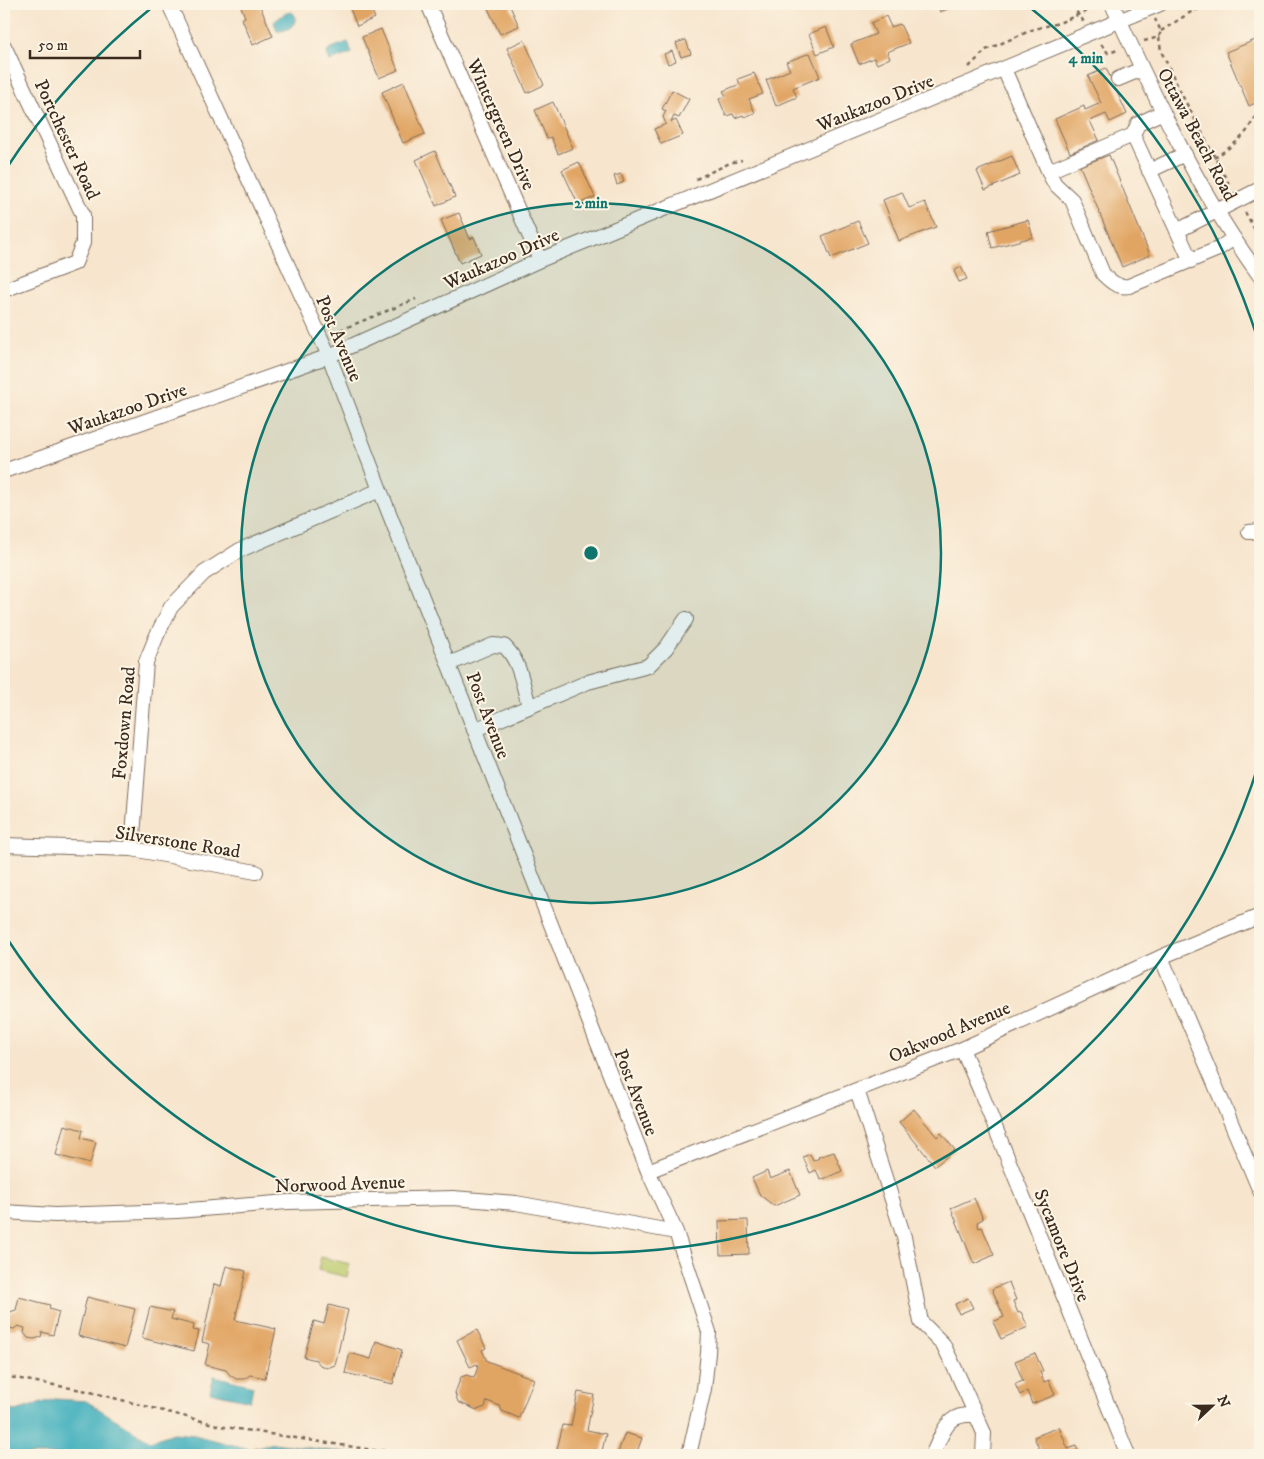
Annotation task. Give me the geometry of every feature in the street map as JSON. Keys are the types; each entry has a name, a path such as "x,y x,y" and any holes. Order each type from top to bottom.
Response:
{"street":[{"name":"Post Avenue","path":"169,4 329,356 648,1171 676,1232 709,1332 704,1388 689,1455"},
{"name":"Wintergreen Drive","path":"428,4 540,260"},
{"name":"Ottawa Beach Road","path":"1112,4 1185,154 1234,238 1260,276"},
{"name":"Waukazoo Drive","path":"4,471 329,356 540,260 1160,4"},
{"name":"Portchester Road","path":"4,46 83,215 83,243 75,263 4,290"},
{"path":"1004,69 1049,172 1055,184 1072,200 1103,274 1109,281 1123,287 1129,286 1218,250 1234,238"},
{"path":"1118,79 1142,69"},
{"path":"1049,172 1133,136 1138,124 1163,112"},
{"path":"1133,136 1190,261"},
{"path":"1149,171 1185,154"},
{"path":"1177,232 1260,188"},
{"name":"Foxdown Road","path":"132,849 146,662 171,607 204,573 240,550 380,490"},
{"path":"474,730 588,682 648,666 666,648 686,619"},
{"path":"449,664 493,645 504,646 511,652 517,665 528,706"},
{"name":"Silverstone Road","path":"4,845 132,849 256,872"},
{"name":"Oakwood Avenue","path":"648,1171 962,1049 1161,957 1260,916"},
{"path":"1161,957 1260,1191"},
{"name":"Sycamore Drive","path":"962,1049 1128,1455"},
{"path":"857,1090 904,1237 922,1322 943,1344 976,1415 984,1433 983,1455"},
{"name":"Norwood Avenue","path":"4,1212 55,1215 177,1211 288,1202 453,1198 516,1203 676,1232"},
{"path":"932,1455 951,1419 962,1414 976,1415"}],"path":[{"path":"1075,4 1075,8 1080,16"},
{"path":"1011,38 1034,29 1054,25 1080,16 1104,4"},
{"path":"1211,4 1191,12 1161,31 1157,37 1161,51 1231,188"},
{"path":"1159,27 1161,31"},
{"path":"1106,51 1110,52"},
{"path":"1258,102 1260,108"},
{"path":"1214,158 1241,138 1255,117 1260,114"},
{"path":"1243,209 1260,239"},
{"path":"4,1376 87,1391 225,1427 373,1450 453,1455"}],"green space":[{"path":"321,1257 350,1264 347,1277 318,1270"}],"water":[{"path":"291,12 294,14 295,21 291,27 277,31 274,22 284,14"},
{"path":"348,42 352,53 330,61 327,53 329,49"},
{"path":"214,1376 253,1386 250,1401 210,1392"},
{"path":"55,1399 86,1401 150,1441 174,1433 194,1435 249,1449 273,1443 361,1455 4,1455 4,1409 16,1411"}],"building":[{"path":"240,4 259,4 273,36 253,45 242,19 245,17"},
{"path":"348,4 369,4 375,18 357,26"},
{"path":"486,4 509,4 519,26 500,34"},
{"path":"937,4 959,4 940,12"},
{"path":"886,16 891,27 900,24 909,43 887,52 890,58 877,64 874,58 859,64 851,44 876,34 871,23"},
{"path":"826,27 834,47 817,54 809,34"},
{"path":"381,29 398,70 379,78 362,37"},
{"path":"1260,38 1260,101 1249,106 1226,52"},
{"path":"524,40 544,85 527,93 507,48"},
{"path":"686,40 691,54 681,57 676,43"},
{"path":"672,51 676,61 668,64 664,54"},
{"path":"810,53 820,77 793,88 797,97 776,106 766,80 790,70 786,62"},
{"path":"1106,68 1127,114 1110,122 1106,114 1090,121 1099,140 1070,153 1055,119 1084,106 1085,110 1101,103 1088,76"},
{"path":"754,73 763,94 749,99 755,113 735,118 733,114 726,116 719,99 726,96 723,91 740,84 738,79"},
{"path":"404,82 425,134 403,143 382,92"},
{"path":"672,90 689,99 679,118 674,116 671,122 676,120 683,135 661,144 654,129 666,124 663,117 666,111 662,109"},
{"path":"553,102 573,148 558,154 551,137 547,139 535,110"},
{"path":"435,151 455,197 436,206 416,160"},
{"path":"1109,155 1150,255 1122,267 1080,166"},
{"path":"1012,156 1020,175 985,190 977,171"},
{"path":"579,162 595,197 578,204 562,170"},
{"path":"621,174 624,182 617,185 614,176"},
{"path":"902,192 909,208 925,202 936,227 899,241 883,200"},
{"path":"459,213 470,239 474,237 481,254 460,263 441,220"},
{"path":"1028,220 1033,237 992,248 988,231"},
{"path":"858,221 868,243 831,258 822,236"},
{"path":"961,267 967,279 959,282 954,271"},
{"path":"914,1109 937,1137 941,1133 955,1150 935,1166 899,1122"},
{"path":"64,1125 83,1130 81,1138 96,1142 90,1164 56,1155"},
{"path":"834,1152 842,1171 821,1180 816,1170 810,1173 803,1157 810,1154 813,1161 818,1157"},
{"path":"767,1171 770,1179 790,1171 800,1195 774,1206 760,1195 752,1178"},
{"path":"974,1198 983,1219 977,1222 979,1228 982,1227 994,1255 974,1264 951,1208"},
{"path":"748,1220 749,1254 720,1255 719,1221"},
{"path":"226,1266 246,1271 235,1320 276,1329 265,1378 250,1375 244,1379 236,1379 226,1370 205,1365 210,1344 202,1342 214,1284 221,1286"},
{"path":"1009,1282 1016,1300 1013,1301 1018,1313 1021,1312 1028,1327 1001,1339 993,1322 1004,1317 992,1289"},
{"path":"19,1297 50,1305 49,1309 59,1312 53,1335 42,1332 41,1337 34,1339 28,1338 24,1333 25,1328 18,1326 14,1329 9,1328 7,1324 10,1312 16,1310"},
{"path":"87,1297 135,1309 125,1348 78,1336"},
{"path":"968,1298 973,1308 959,1314 955,1304"},
{"path":"329,1305 348,1310 335,1365 327,1368 320,1365 316,1360 304,1357 314,1321 324,1324"},
{"path":"150,1307 173,1312 171,1319 194,1325 193,1330 199,1331 194,1351 142,1338"},
{"path":"477,1330 486,1348 482,1350 487,1361 534,1379 519,1418 502,1411 500,1406 487,1401 485,1407 477,1410 458,1402 455,1393 461,1377 467,1375 474,1378 478,1367 477,1364 470,1367 457,1340"},
{"path":"376,1341 402,1350 393,1384 345,1373 350,1353 371,1359"},
{"path":"1035,1353 1043,1371 1040,1372 1044,1382 1049,1380 1055,1395 1032,1404 1027,1391 1020,1395 1015,1384 1023,1381 1015,1361"},
{"path":"578,1392 594,1395 587,1430 606,1434 601,1455 570,1455 571,1452 557,1449 563,1425 571,1426"},
{"path":"1059,1427 1068,1449 1076,1446 1080,1455 1042,1455 1034,1437"},
{"path":"625,1433 642,1438 636,1455 617,1455"}]}
